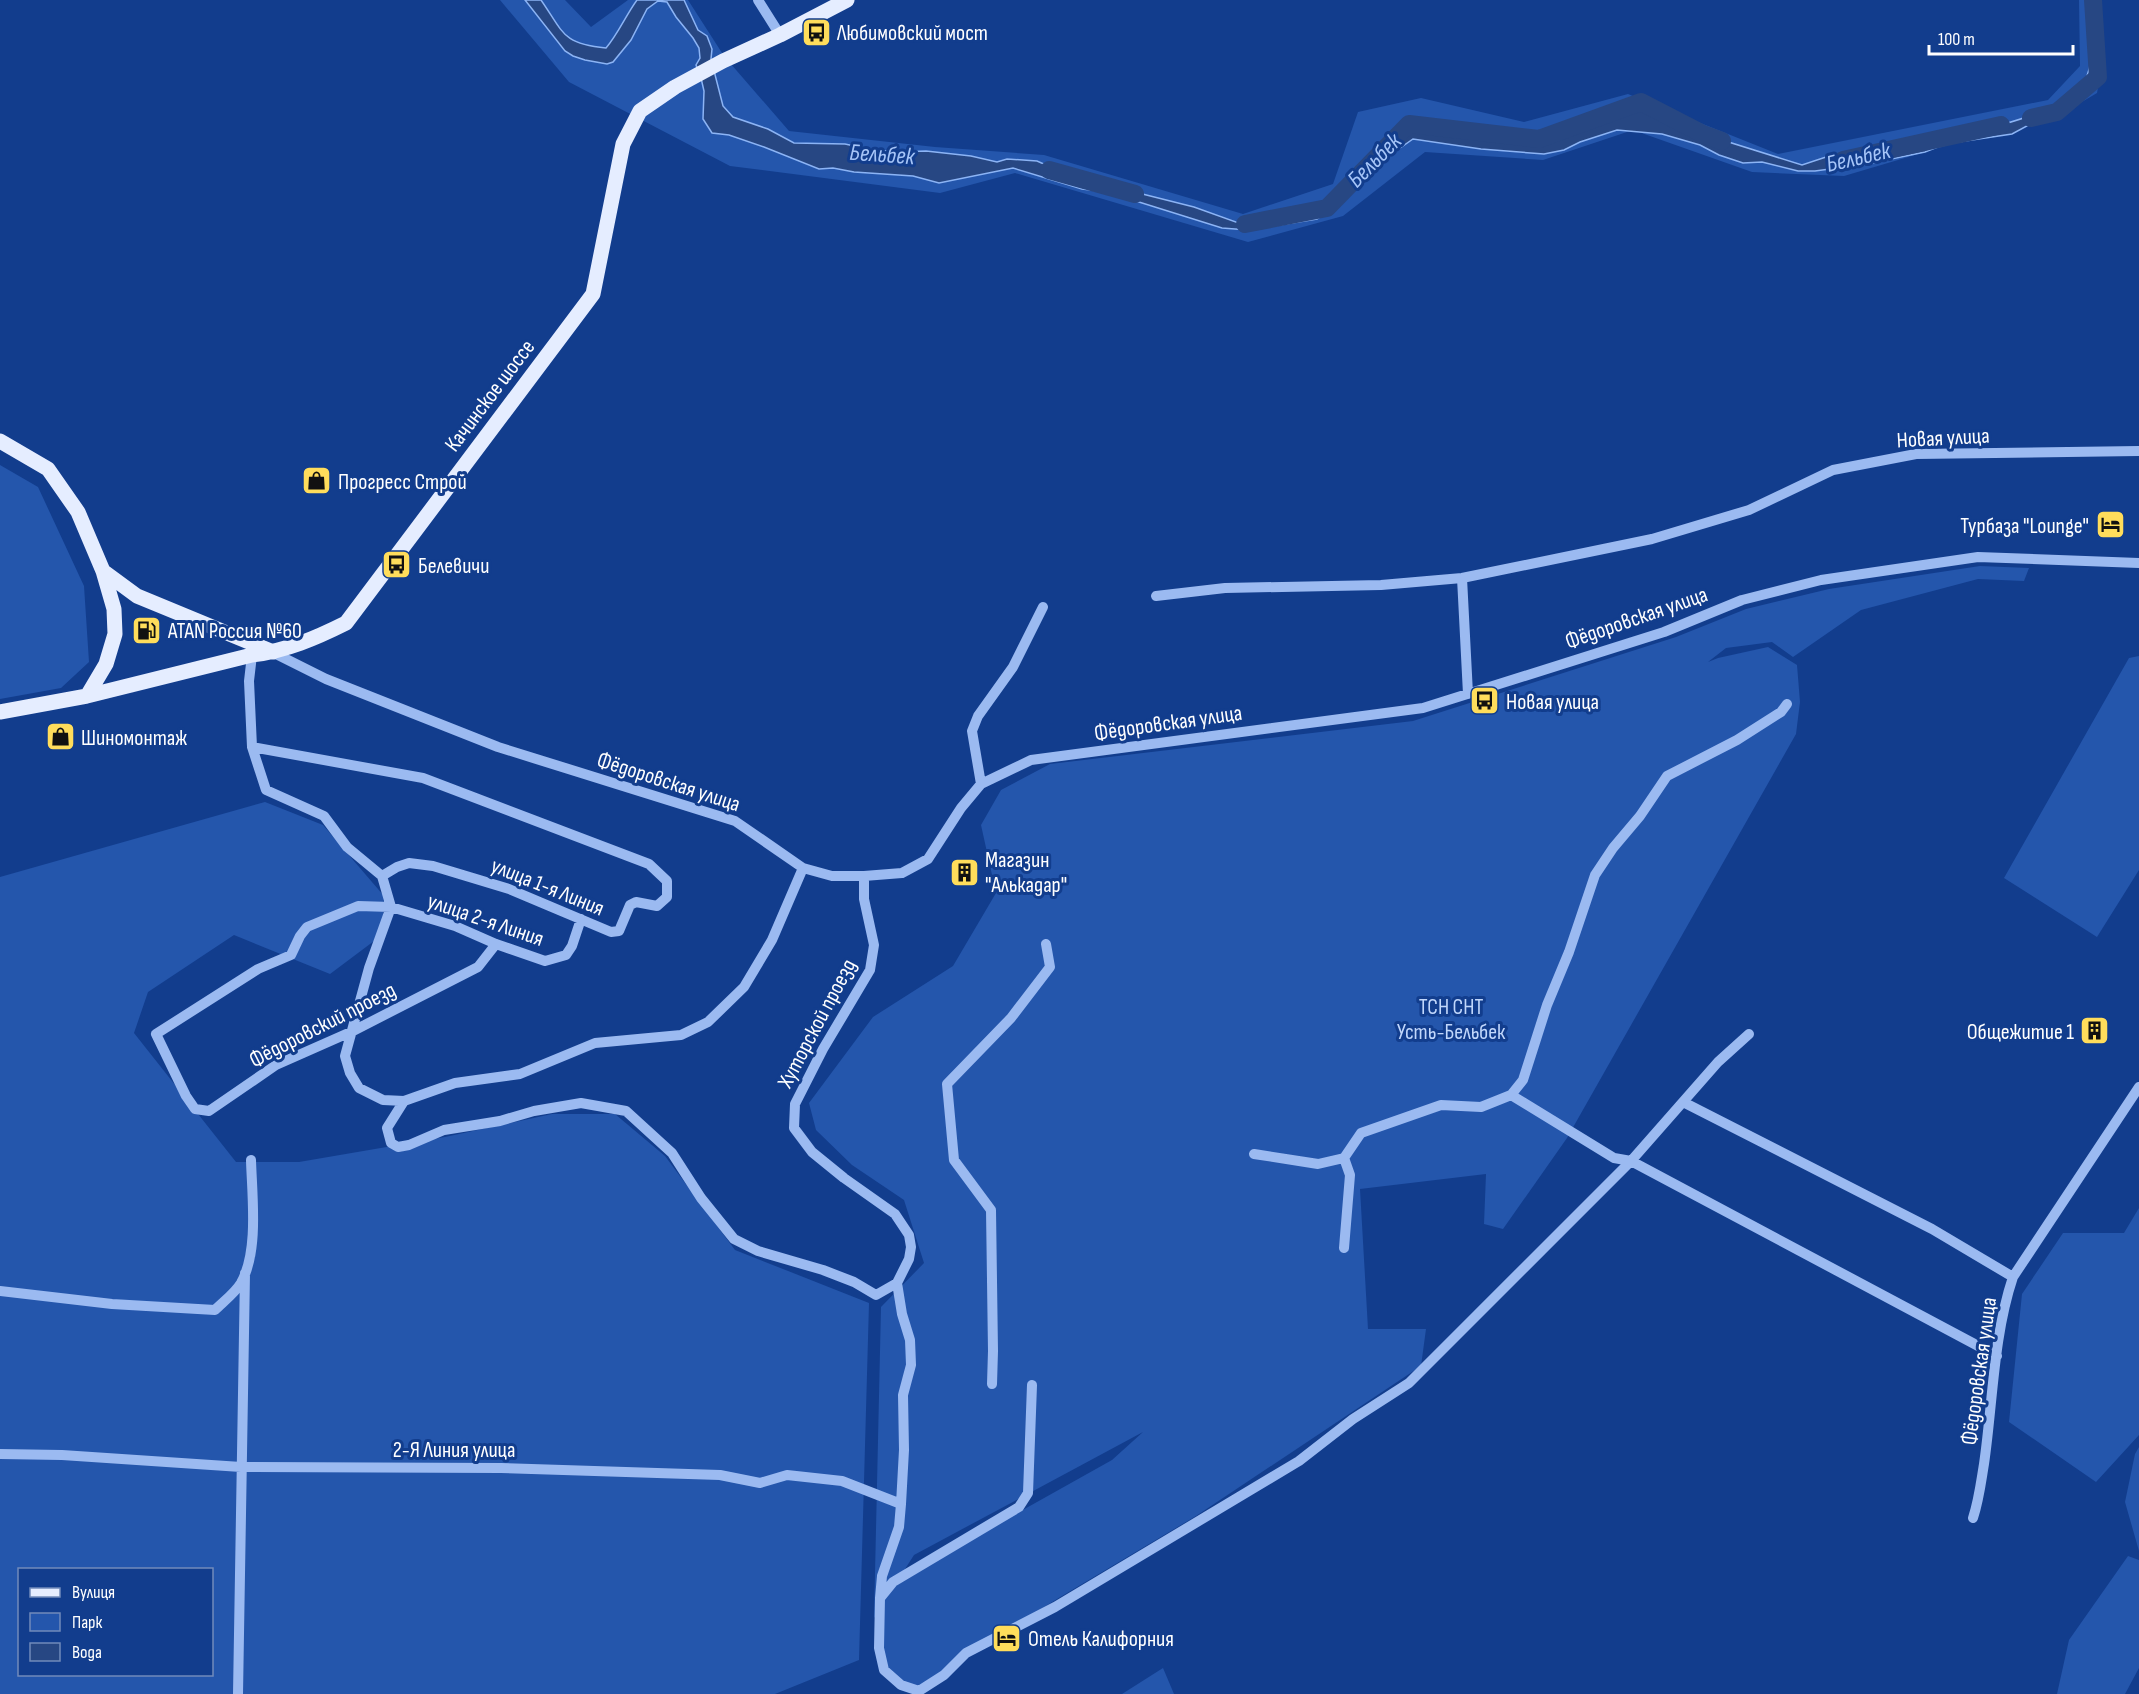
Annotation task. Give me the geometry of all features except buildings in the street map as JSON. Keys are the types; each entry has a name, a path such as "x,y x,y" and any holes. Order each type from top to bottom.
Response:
{"main road":[{"name":"Качинское шоссе","path":"0,712 87,696 252,655 274,652 317,637 346,623 593,294 623,144 640,111 675,87 723,61 780,35 847,0"},
{"path":"0,441 48,469 78,512 103,571 114,609 115,634 106,664 87,696"},
{"path":"103,571 137,596 274,652"}],"street":[{"path":"758,0 780,35"},
{"name":"Новая улица","path":"1156,596 1225,588 1381,585 1462,578 1652,539 1749,510 1833,470 1916,454 2139,451"},
{"name":"Фёдоровская улица","path":"274,652 326,679 498,747 735,820 803,868 832,876 864,876 902,873 928,859 960,808 981,784 1031,760 1423,708 1664,632 1742,600 1821,580 1978,558 2139,563"},
{"path":"1462,578 1468,694"},
{"path":"981,784 972,731 978,716 1013,667 1043,607"},
{"path":"252,655 249,681 252,747 266,790 324,816 347,847 382,876 391,907 369,968 345,1056 350,1073 359,1088 383,1100 404,1101 455,1083 520,1074 595,1043 681,1035 708,1022 744,987 772,939 803,868"},
{"path":"1254,1154 1318,1164 1344,1158 1361,1133 1441,1105 1481,1107 1511,1095 1523,1080 1547,1005 1569,952 1595,875 1613,848 1640,816 1667,776 1737,740 1781,712 1787,704"},
{"name":"улица 1-я Линия","path":"252,747 423,778 649,864 667,881 667,897 657,906 636,902 630,904 619,931 611,932 510,888 433,866 409,863 382,876"},
{"name":"Хуторской проезд","path":"864,876 864,899 874,945 870,970 823,1049 795,1104 794,1128 812,1152 895,1214 909,1235 911,1247 909,1259 897,1283"},
{"name":"Фёдоровский проезд","path":"391,907 358,906 307,927 291,955 258,969 156,1034 186,1096 195,1109 208,1111 276,1065 353,1030 478,967 496,944"},
{"name":"улица 2-я Линия","path":"391,907 455,926 496,944 545,961 566,955 572,946 581,919"},
{"path":"992,1384 991,1210 954,1160 947,1084 1011,1018 1050,967 1046,944"},
{"path":"404,1101 387,1128 391,1143 398,1147 409,1145 444,1130 500,1121 534,1111 581,1103 626,1111 672,1153 701,1198 734,1239 758,1251 823,1270 854,1282 876,1295 897,1283 902,1314 910,1340 911,1365 903,1395 904,1450 899,1527 882,1576 879,1648 884,1670 901,1685 919,1691 944,1675 966,1653 1055,1606 1299,1461 1353,1419 1409,1383 1631,1161 1718,1062 1749,1034"},
{"name":"Фёдоровская улица","path":"1973,1518 1988,1437 2006,1300 2013,1277 2139,1086"},
{"path":"1511,1095 1614,1158 1631,1161 1997,1356"},
{"path":"1683,1102 1932,1229 2013,1277"},
{"path":"1344,1158 1350,1175 1344,1248"},
{"path":"0,1292 112,1304 215,1310 240,1285 251,1251 253,1229 251,1160"},
{"path":"238,1694 245,1273"},
{"path":"880,1598 892,1582 1019,1507 1028,1493 1032,1385"},
{"name":"2-Я Линия улица","path":"0,1454 62,1455 241,1467 501,1468 720,1475 760,1483 787,1475 842,1481 901,1504"}],"green space":[{"path":"500,0 565,0 591,27 628,0 688,0 724,56 789,131 935,147 1044,155 1243,214 1333,184 1358,112 1421,98 1524,122 1628,94 1778,154 2048,100 2080,66 2079,0 2100,0 2103,60 2097,93 2070,109 1844,176 1752,172 1633,130 1543,160 1425,152 1343,216 1248,242 1015,173 940,193 730,166 569,82"},
{"path":"0,465 38,487 84,586 89,662 61,688 0,699"},
{"name":"ТСН СНТ Усть-Бельбек","path":"1980,566 2029,568 2024,581 1978,579 1861,610 1793,657 1772,642 1726,648 1708,662 1768,647 1797,665 1800,702 1796,734 1567,1138 1503,1229 1484,1224 1486,1174 1360,1189 1368,1329 1426,1329 1421,1366 1196,1516 1057,1599 945,1669 919,1688 894,1675 887,1667 881,1647 881,1607 874,1618 881,1307 924,1263 904,1200 852,1165 816,1130 809,1103 873,1017 953,966 996,893 981,825 1001,790 1050,764 1413,721 1676,637 1746,609 1829,589","holes":["1143,1432 1112,1460 898,1580 914,1555"]},
{"path":"2139,656 2139,870 2097,937 2004,878 2129,658"},
{"path":"265,802 323,825 384,896 382,935 330,974 234,935 148,992 134,1033 236,1162 299,1162 445,1137 552,1114 615,1114 665,1156 735,1250 869,1303 859,1660 775,1694 0,1694 0,877"},
{"path":"2139,1208 2139,1435 2096,1482 2009,1422 2022,1294 2063,1233 2124,1233"},
{"path":"2139,1447 2139,1551 2125,1502 2135,1454"},
{"path":"2128,1556 2139,1560 2139,1668 2125,1694 2057,1694 2069,1640"},
{"path":"1163,1668 1174,1694 1122,1694"}],"water":[{"name":"Бельбек","path":"525,0 541,0 560,29 572,40 606,48 637,0 684,0 698,30 707,36 712,49 711,59 723,106 733,117 768,129 794,143 845,144 873,150 899,152 926,151 971,156 997,162 1007,159 1037,161 1071,176 1194,207 1244,225 1254,217 1270,220 1326,206 1409,124 1539,139 1641,102 1703,134 1802,165 1826,157 1865,155 1978,131 2022,119 2053,106 2081,85 2088,73 2091,41 2086,0 2097,0 2100,62 2092,91 2012,134 1945,144 1925,152 1867,164 1815,171 1798,171 1762,162 1743,163 1719,155 1700,145 1662,134 1617,130 1580,142 1564,150 1544,154 1481,149 1413,139 1393,153 1317,219 1248,230 1222,228 1107,192 1082,189 1013,168 939,183 913,176 854,172 833,168 819,169 729,135 712,133 703,119 704,91 696,65 700,58 699,48 667,2 658,1 647,9 631,40 613,62 607,64 585,60 565,51"}],"waterway":[{"name":"Бельбек","path":"2031,118 2057,112 2098,77 2093,0"},
{"name":"Бельбек","path":"1245,224 1327,208 1409,124 1539,139 1641,102 1703,134 1722,141"},
{"name":"Бельбек","path":"1843,160 2001,125"},
{"name":"Бельбек","path":"1049,170 1135,194"}],"place":[{"name":"Любимовский мост","path":"816,32"},
{"name":"Прогресс Строй","path":"317,481"},
{"name":"Турбаза \"Lounge\"","path":"2110,525"},
{"name":"Белевичи","path":"397,565"},
{"name":"ATAN Россия №60","path":"147,630"},
{"name":"Новая улица","path":"1485,701"},
{"name":"Шиномонтаж","path":"60,737"},
{"name":"Магазин \"Алькадар\"","path":"964,872"},
{"name":"Общежитие 1","path":"2095,1031"},
{"name":"Отель Калифорния","path":"1007,1638"}]}
